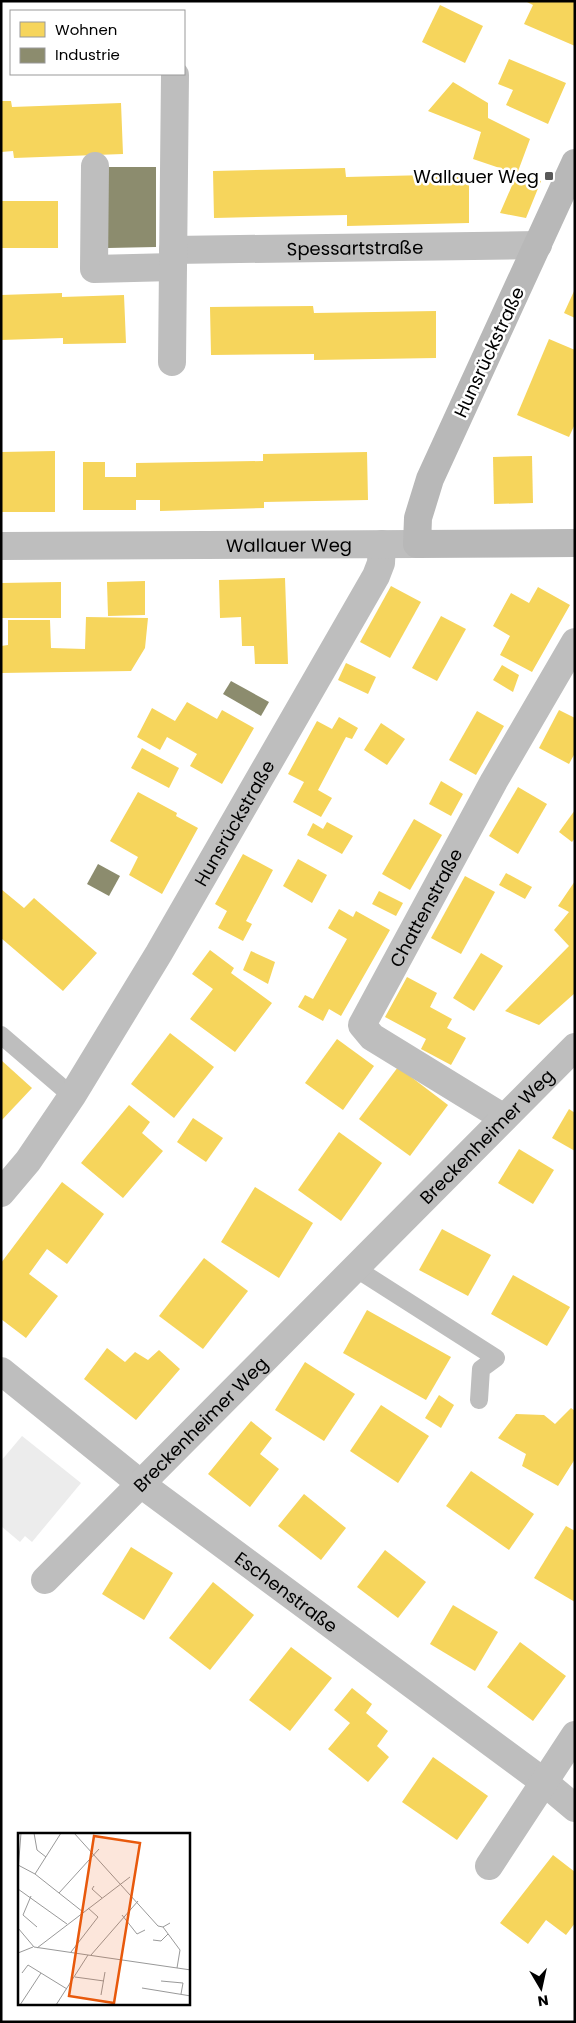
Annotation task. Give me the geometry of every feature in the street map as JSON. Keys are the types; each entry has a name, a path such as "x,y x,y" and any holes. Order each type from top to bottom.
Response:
{"main road":[{"name":"Hunsrückstraße","path":"417,544 418,518 430,479 575,163"},
{"name":"Wallauer Weg","path":"417,544 575,543"}],"street":[{"path":"172,362 175,75"},
{"name":"Spessartstraße","path":"95,166 94,269 173,258 538,246"},
{"name":"Hunsrückstraße","path":"1,1193 28,1161 72,1096 159,954 376,576 381,563 382,544"},
{"name":"Wallauer Weg","path":"1,546 417,544"},
{"name":"Chattenstraße","path":"504,1118 372,1037 362,1025 494,781 575,642"},
{"name":"Breckenheimer Weg","path":"46,1580 504,1118 571,1056"},
{"name":"Eschenstraße","path":"1,1371 141,1484 544,1782 575,1808"},
{"path":"489,1866 575,1735"}],"lane":[{"path":"1,1035 72,1096"},
{"path":"355,1268 496,1358 481,1369 479,1400"}],"shaded area":[{"path":"22,1436 81,1483 32,1542 25,1536 20,1542 1,1526 1,1461"}],"building: Wohnen":[{"path":"525,1 575,1 575,46 524,24 533,5"},
{"path":"440,5 483,26 465,63 422,42"},
{"path":"509,59 566,83 548,124 506,105 513,90 498,84"},
{"path":"453,82 488,103 488,118 530,139 517,174 473,159 481,132 428,111"},
{"path":"1,101 11,101 12,107 121,103 123,154 14,158 13,151 1,152"},
{"path":"345,168 346,177 469,174 469,223 347,226 347,215 214,218 213,171"},
{"path":"517,174 541,181 526,218 500,213"},
{"path":"1,201 58,201 58,248 1,248"},
{"path":"575,289 575,318 564,313"},
{"path":"62,293 62,297 124,295 126,343 63,344 63,338 1,340 1,295"},
{"path":"313,306 314,313 436,311 436,358 314,360 314,354 211,355 210,307"},
{"path":"549,339 575,350 575,424 569,437 517,415"},
{"path":"55,451 55,512 1,512 1,452"},
{"path":"367,452 368,500 264,502 264,508 160,511 160,500 136,500 136,510 83,510 83,462 105,462 105,477 136,477 136,463 263,461 263,454"},
{"path":"532,456 533,503 494,504 493,457"},
{"path":"285,578 288,664 255,664 254,646 242,646 241,617 220,618 219,580"},
{"path":"145,581 145,615 108,616 107,582"},
{"path":"61,582 61,618 1,618 1,583"},
{"path":"391,586 421,602 390,658 360,642"},
{"path":"538,587 570,605 532,672 500,655 510,636 493,626 511,593 529,603"},
{"path":"441,616 466,629 437,681 412,668"},
{"path":"86,617 148,618 145,648 131,671 1,673 1,646 8,645 8,620 50,620 51,648 85,649"},
{"path":"346,663 376,677 368,694 338,680"},
{"path":"502,665 519,675 513,692 493,680"},
{"path":"187,702 217,719 222,710 254,728 222,784 190,766 197,754 167,737 160,750 137,737 152,708 175,721"},
{"path":"559,710 575,718 575,753 569,764 539,748"},
{"path":"477,711 504,726 476,775 449,760"},
{"path":"339,717 358,728 352,739 346,737 318,790 332,798 321,817 293,802 304,782 288,774 317,721 332,729"},
{"path":"381,723 405,739 387,765 364,750"},
{"path":"142,748 179,768 169,788 131,768"},
{"path":"441,781 463,794 451,816 429,804"},
{"path":"518,787 547,804 518,854 489,836"},
{"path":"138,792 177,813 176,816 198,828 162,894 129,875 138,857 110,841"},
{"path":"575,810 575,838 572,842 559,832"},
{"path":"414,819 442,835 410,890 382,874"},
{"path":"327,822 353,836 342,854 307,835 313,823 323,829"},
{"path":"243,854 273,870 246,921 252,924 243,941 218,928 227,911 215,904"},
{"path":"298,859 327,875 312,903 283,886"},
{"path":"506,873 532,887 525,899 499,885"},
{"path":"465,876 495,892 461,954 431,938"},
{"path":"575,881 575,993 539,1025 505,1011 569,946 554,930 569,912 558,906"},
{"path":"1,889 24,908 34,898 97,953 63,991 1,938"},
{"path":"379,891 403,903 396,916 372,904"},
{"path":"339,909 353,917 356,911 390,930 341,1016 329,1009 323,1021 298,1007 305,995 313,999 347,939 328,928"},
{"path":"210,950 234,968 231,973 272,1003 235,1052 190,1019 213,989 192,974"},
{"path":"251,951 275,962 268,984 243,970"},
{"path":"481,953 503,966 474,1011 453,998"},
{"path":"407,977 437,993 430,1007 452,1019 447,1028 466,1038 451,1065 421,1049 426,1039 385,1017"},
{"path":"170,1033 214,1067 174,1118 131,1084"},
{"path":"337,1039 374,1066 343,1110 305,1083"},
{"path":"1,1060 32,1088 1,1121"},
{"path":"398,1067 448,1105 410,1156 359,1119"},
{"path":"129,1105 150,1122 142,1133 163,1151 123,1198 81,1163"},
{"path":"569,1109 575,1113 575,1151 552,1138"},
{"path":"193,1118 223,1138 206,1162 177,1142"},
{"path":"339,1132 382,1163 341,1221 298,1190"},
{"path":"519,1149 554,1170 533,1204 498,1183"},
{"path":"62,1182 104,1214 67,1264 47,1249 29,1274 58,1296 26,1338 1,1319 1,1263"},
{"path":"255,1187 313,1223 279,1278 221,1242"},
{"path":"442,1229 491,1255 468,1296 419,1270"},
{"path":"204,1258 248,1291 203,1349 159,1316"},
{"path":"513,1275 570,1307 547,1346 491,1314"},
{"path":"367,1310 451,1357 426,1400 343,1353"},
{"path":"107,1348 125,1362 135,1352 148,1360 159,1350 180,1369 136,1420 84,1379"},
{"path":"305,1362 355,1394 324,1441 275,1410"},
{"path":"439,1395 454,1405 441,1428 425,1418"},
{"path":"381,1405 429,1436 398,1483 350,1451"},
{"path":"571,1408 575,1411 575,1459 558,1486 522,1466 526,1454 498,1438 516,1414 544,1415 555,1424"},
{"path":"251,1421 272,1438 260,1454 279,1469 250,1507 208,1474"},
{"path":"471,1471 534,1514 509,1550 446,1506"},
{"path":"304,1494 346,1528 321,1560 278,1526"},
{"path":"566,1526 575,1531 575,1602 534,1578"},
{"path":"131,1547 173,1573 144,1620 102,1594"},
{"path":"385,1550 426,1582 398,1618 357,1587"},
{"path":"213,1582 254,1615 210,1670 169,1638"},
{"path":"453,1605 498,1632 475,1671 430,1644"},
{"path":"520,1642 566,1676 533,1721 487,1687"},
{"path":"291,1647 332,1678 290,1731 249,1700"},
{"path":"352,1688 372,1704 366,1713 388,1731 377,1746 389,1757 368,1782 328,1749 350,1723 334,1710"},
{"path":"433,1757 488,1796 457,1840 402,1802"},
{"path":"553,1855 575,1872 575,1923 566,1935 546,1920 528,1944 500,1923"}],"building: Industrie":[{"path":"108,167 156,167 156,247 108,248"},
{"path":"231,681 269,702 261,716 223,694"},
{"path":"98,864 120,876 109,896 87,884"}],"place":[{"name":"Wallauer Weg","path":"549,176"}]}
